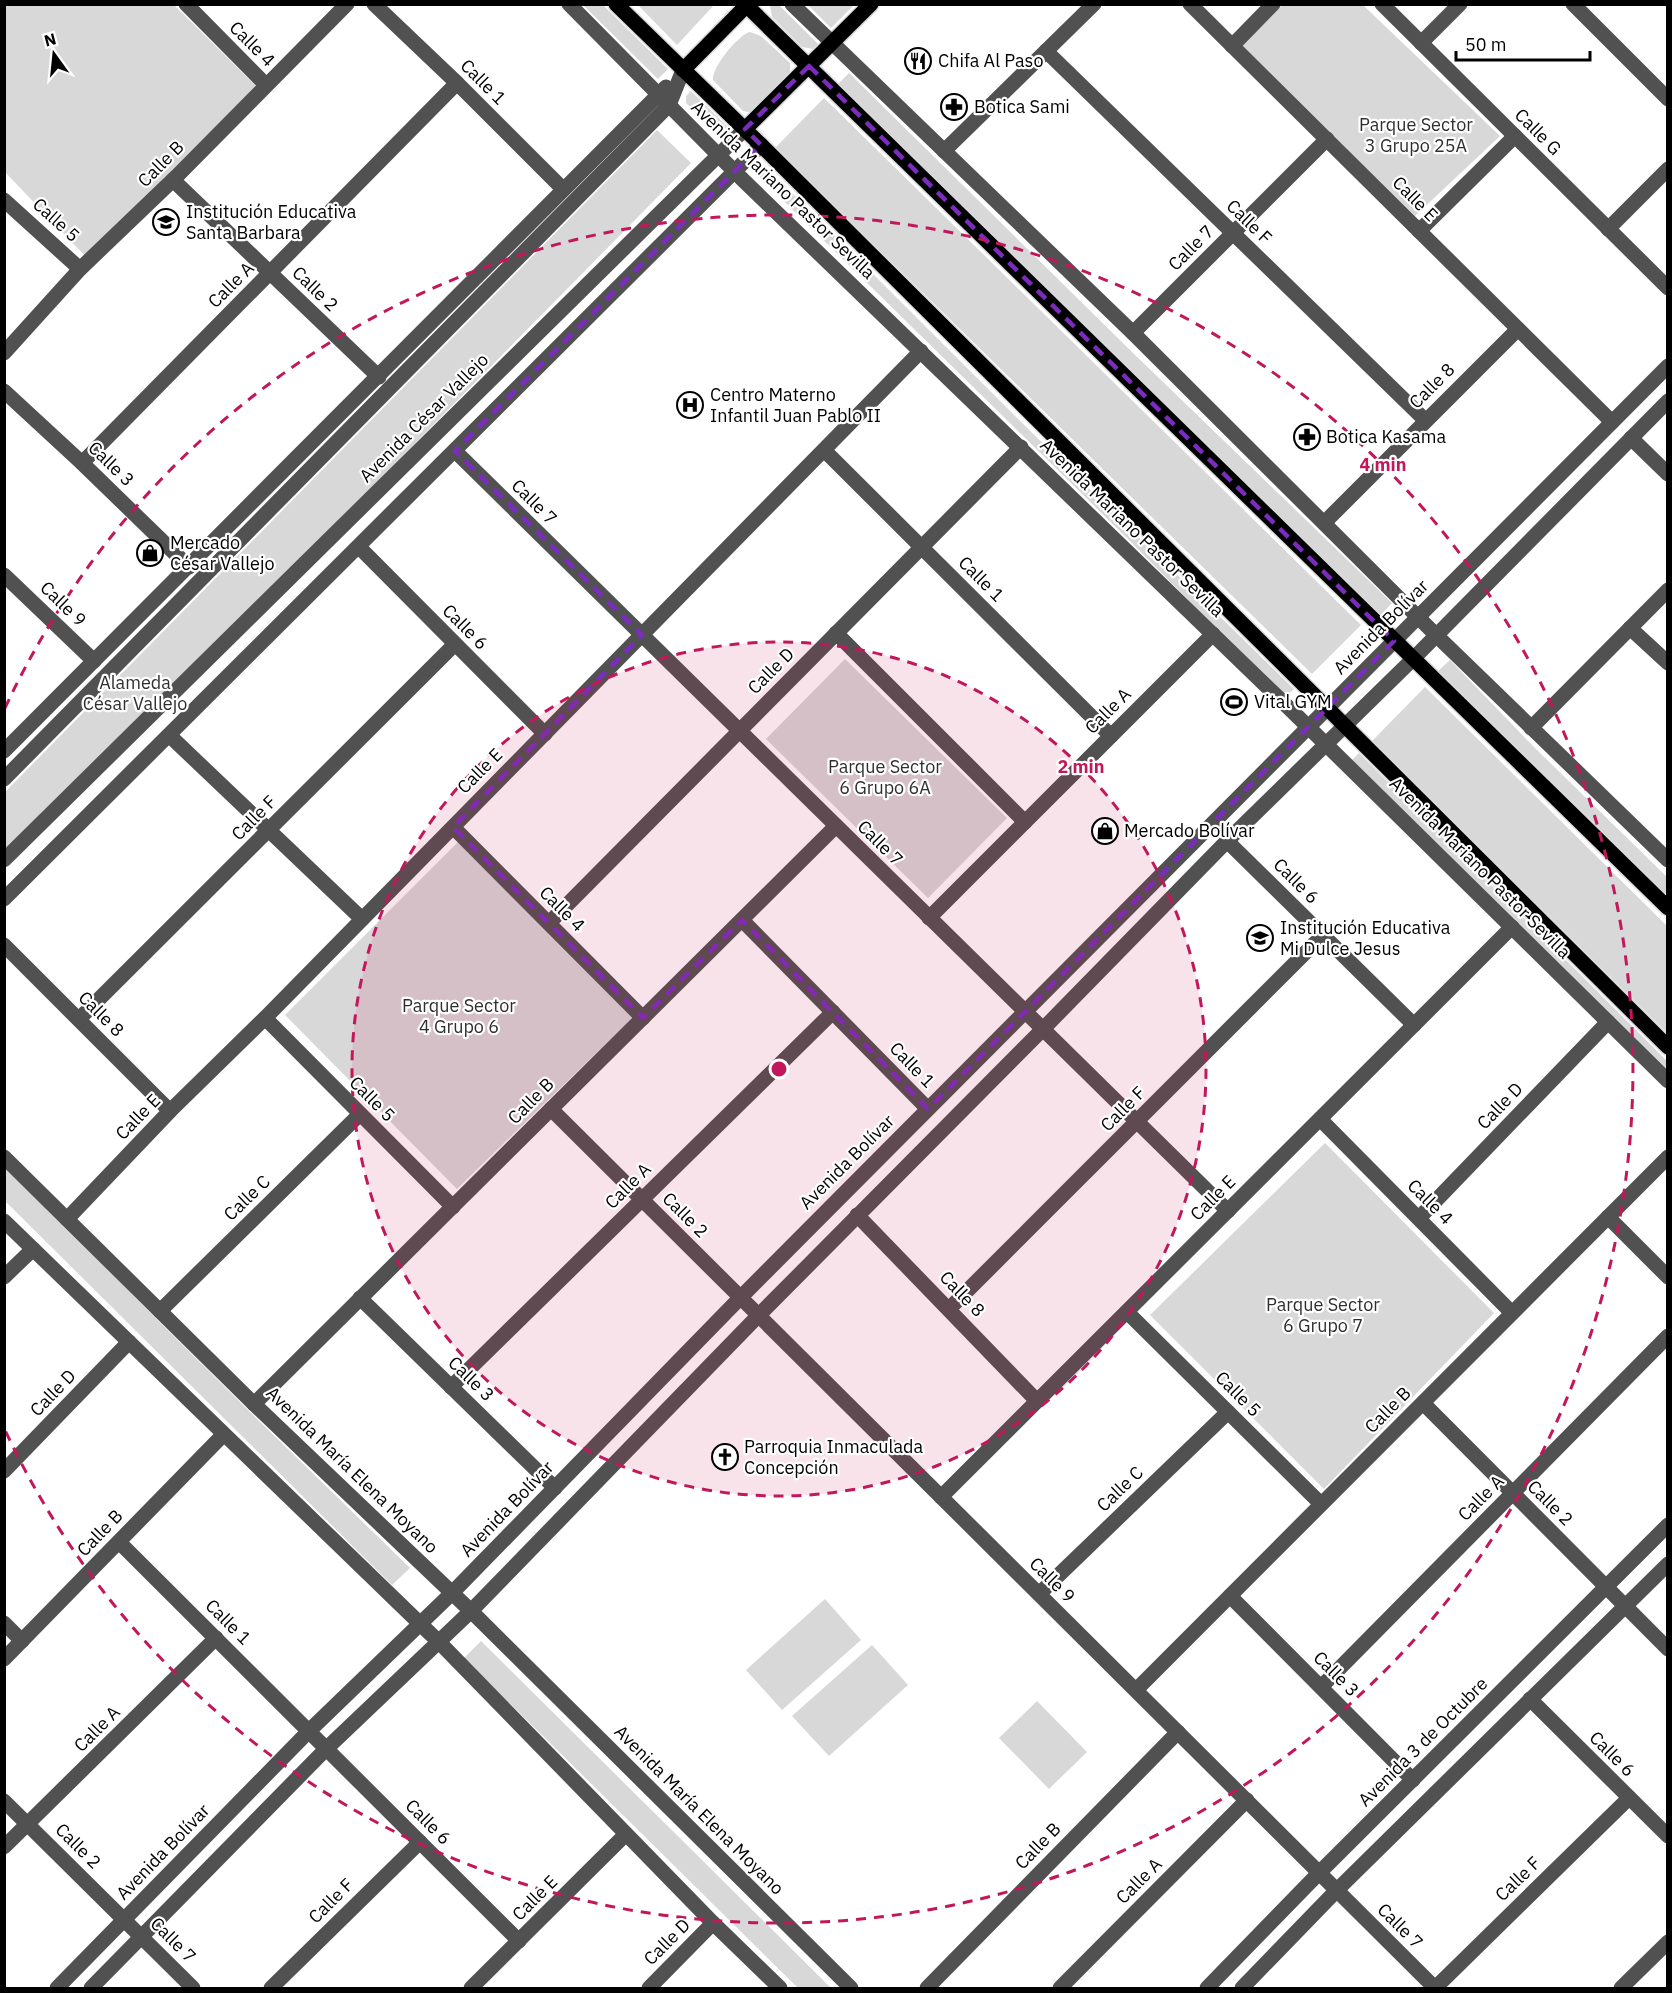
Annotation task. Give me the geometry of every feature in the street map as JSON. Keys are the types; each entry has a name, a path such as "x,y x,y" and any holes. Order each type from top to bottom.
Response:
{"main road":[{"name":"Avenida Mariano Pastor Sevilla","path":"616,4 1328,707 1668,1047"},
{"name":"Avenida César Vallejo","path":"745,129 871,4"},
{"path":"683,70 747,5 1668,908"}],"street":[{"name":"Calle 4","path":"186,4 266,86"},
{"name":"Calle B","path":"4,353 80,269 173,180 347,4"},
{"name":"Calle 1","path":"374,4 563,189"},
{"name":"Avenida Mariano Pastor Sevilla","path":"569,4 735,171 1308,726 1668,1081"},
{"path":"792,4 1133,333 1436,635 1668,860"},
{"path":"944,151 1094,4"},
{"name":"Calle E","path":"1190,4 1612,422"},
{"path":"1232,46 1273,4"},
{"name":"Calle G","path":"1382,4 1668,288"},
{"path":"1421,44 1460,4"},
{"path":"1573,4 1668,99"},
{"name":"Calle F","path":"1046,51 1425,420"},
{"path":"4,779 664,99 683,70"},
{"name":"Calle A","path":"82,463 457,83"},
{"path":"4,751 379,377 563,189 664,99"},
{"name":"Avenida César Vallejo","path":"4,860 745,129"},
{"path":"1419,231 1515,136"},
{"name":"Calle 7","path":"1133,333 1327,139"},
{"path":"4,899 359,548 761,145"},
{"path":"1608,229 1668,170"},
{"name":"Calle 2","path":"173,180 379,377"},
{"name":"Calle 5","path":"4,200 80,269"},
{"name":"Calle 8","path":"1324,523 1518,328"},
{"name":"Calle E","path":"67,1219 170,1111 265,1018 921,351"},
{"name":"Avenida Bolívar","path":"57,1989 309,1731 452,1593 1024,1011 1419,618 1668,366"},
{"name":"Calle 3","path":"4,391 189,567"},
{"path":"91,1989 327,1749 471,1611 857,1215 1227,841 1413,659 1668,401"},
{"path":"1631,438 1668,474"},
{"name":"Calle D","path":"549,923 1021,447"},
{"name":"Calle 1","path":"824,450 1111,736"},
{"name":"Calle 7","path":"455,451 1228,1211"},
{"name":"Calle 6","path":"359,548 545,734"},
{"name":"Calle 9","path":"4,575 94,661"},
{"path":"1531,728 1668,590"},
{"path":"1630,627 1668,663"},
{"path":"836,633 1024,822"},
{"name":"Calle A","path":"929,918 1213,634"},
{"name":"Calle F","path":"79,1019 455,644"},
{"path":"170,736 362,919"},
{"name":"Calle B","path":"254,1404 836,826"},
{"name":"Calle 4","path":"453,827 643,1018"},
{"name":"Calle 6","path":"1227,841 1414,1025"},
{"name":"Calle 1","path":"742,920 928,1109"},
{"name":"Calle E","path":"941,1497 1512,927"},
{"name":"Calle F","path":"949,1309 1323,935"},
{"name":"Calle 8","path":"4,945 170,1111"},
{"name":"Calle A","path":"451,1387 833,1011"},
{"name":"Calle 5","path":"265,1018 453,1207"},
{"name":"Calle D","path":"1419,1218 1608,1022"},
{"name":"Calle 2","path":"551,1109 741,1297"},
{"name":"Calle C","path":"160,1311 360,1114"},
{"name":"Calle 4","path":"1320,1119 1512,1313"},
{"name":"Avenida María Elena Moyano","path":"4,1157 254,1404 471,1611 851,1989"},
{"name":"Calle B","path":"1136,1690 1668,1157"},
{"name":"Calle 8","path":"857,1215 1037,1401"},
{"path":"1608,1217 1668,1277"},
{"path":"4,1221 439,1642 780,1989"},
{"path":"4,1277 33,1249"},
{"name":"Calle 9","path":"741,1297 1337,1890"},
{"name":"Calle 3","path":"360,1298 555,1488"},
{"name":"Calle 5","path":"1126,1312 1321,1504"},
{"name":"Calle A","path":"1321,1687 1668,1336"},
{"name":"Calle D","path":"4,1471 129,1342"},
{"name":"Calle 2","path":"1423,1403 1625,1606"},
{"name":"Calle C","path":"1039,1594 1228,1412"},
{"name":"Calle B","path":"4,1659 223,1435"},
{"name":"Avenida 3 de Octubre","path":"1207,1989 1319,1873 1668,1526"},
{"name":"Calle 1","path":"119,1542 309,1731"},
{"path":"1242,1989 1337,1890 1668,1564"},
{"name":"Calle 3","path":"1230,1596 1413,1780"},
{"path":"1625,1606 1668,1649"},
{"path":"4,1623 22,1641"},
{"name":"Calle A","path":"4,1847 216,1638"},
{"name":"Calle 6","path":"1530,1699 1668,1836"},
{"name":"Calle 6","path":"309,1731 519,1941"},
{"name":"Calle B","path":"927,1989 1178,1732"},
{"name":"Calle F","path":"1435,1989 1629,1798"},
{"name":"Calle A","path":"1060,1989 1247,1800"},
{"name":"Calle 2","path":"4,1801 124,1919"},
{"name":"Calle E","path":"471,1989 626,1834"},
{"name":"Calle F","path":"271,1989 420,1842"},
{"name":"Calle 7","path":"1337,1890 1435,1989"},
{"name":"Calle 7","path":"124,1919 194,1989"},
{"name":"Calle D","path":"649,1989 713,1923"},
{"path":"1624,1988 1668,1942"}],"highlighted area":[{"path":"809,66 1394,641 928,1109 742,920 643,1018 453,827 642,635 455,451 761,145 745,129"}],"green space":[{"path":"4,5 174,5 257,87 86,257 5,172"},
{"path":"583,5 603,5 668,69 658,79"},
{"path":"638,5 714,5 677,45"},
{"path":"770,5 779,5 818,44 813,49 802,47 772,17"},
{"path":"808,5 854,5 831,28"},
{"name":"Parque Sector 3 Grupo 25A","path":"1282,5 1363,5 1500,136 1415,216 1242,45"},
{"path":"750,32 761,36 790,63 790,75 754,113 743,111 713,80 716,68 726,53 739,39"},
{"path":"849,73 1133,353 1392,603 1380,616 838,84"},
{"path":"691,91 735,134 730,139 722,139 686,103 686,96"},
{"path":"824,98 1361,625 1312,674 775,148"},
{"name":"Alameda César Vallejo","path":"657,130 691,163 5,860 5,792"},
{"path":"762,163 1014,415 1294,689 1285,698 1129,540 753,171"},
{"name":"Parque Sector 6 Grupo 6A","path":"845,659 1007,818 928,898 766,739"},
{"path":"1450,660 1534,747 1667,877 1667,897 1438,671"},
{"path":"1425,687 1667,926 1667,1033 1372,741"},
{"path":"1359,753 1667,1061 1667,1077 1349,763"},
{"name":"Parque Sector 4 Grupo 6","path":"458,842 633,1017 457,1189 285,1015"},
{"name":"Parque Sector 6 Grupo 7","path":"1325,1143 1494,1313 1324,1489 1150,1315"},
{"path":"5,1168 410,1568 392,1585 5,1201"},
{"path":"825,1599 861,1640 782,1710 746,1670"},
{"path":"481,1641 831,1988 798,1988 464,1658"},
{"path":"872,1645 908,1685 829,1756 792,1716"},
{"path":"1037,1701 1087,1752 1049,1789 999,1738"}],"place":[{"name":"Chifa Al Paso","path":"918,61"},
{"name":"Botica Sami","path":"954,107"},
{"name":"Institución Educativa Santa Barbara","path":"166,222"},
{"name":"Centro Materno Infantil Juan Pablo II","path":"690,405"},
{"name":"Botica Kasama","path":"1307,437"},
{"name":"Mercado César Vallejo","path":"150,553"},
{"name":"Vital GYM","path":"1234,702"},
{"name":"Mercado Bolívar","path":"1105,831"},
{"name":"Institución Educativa Mi Dulce Jesus","path":"1260,938"},
{"name":"Parroquia Inmaculada Concepción","path":"725,1457"}]}
